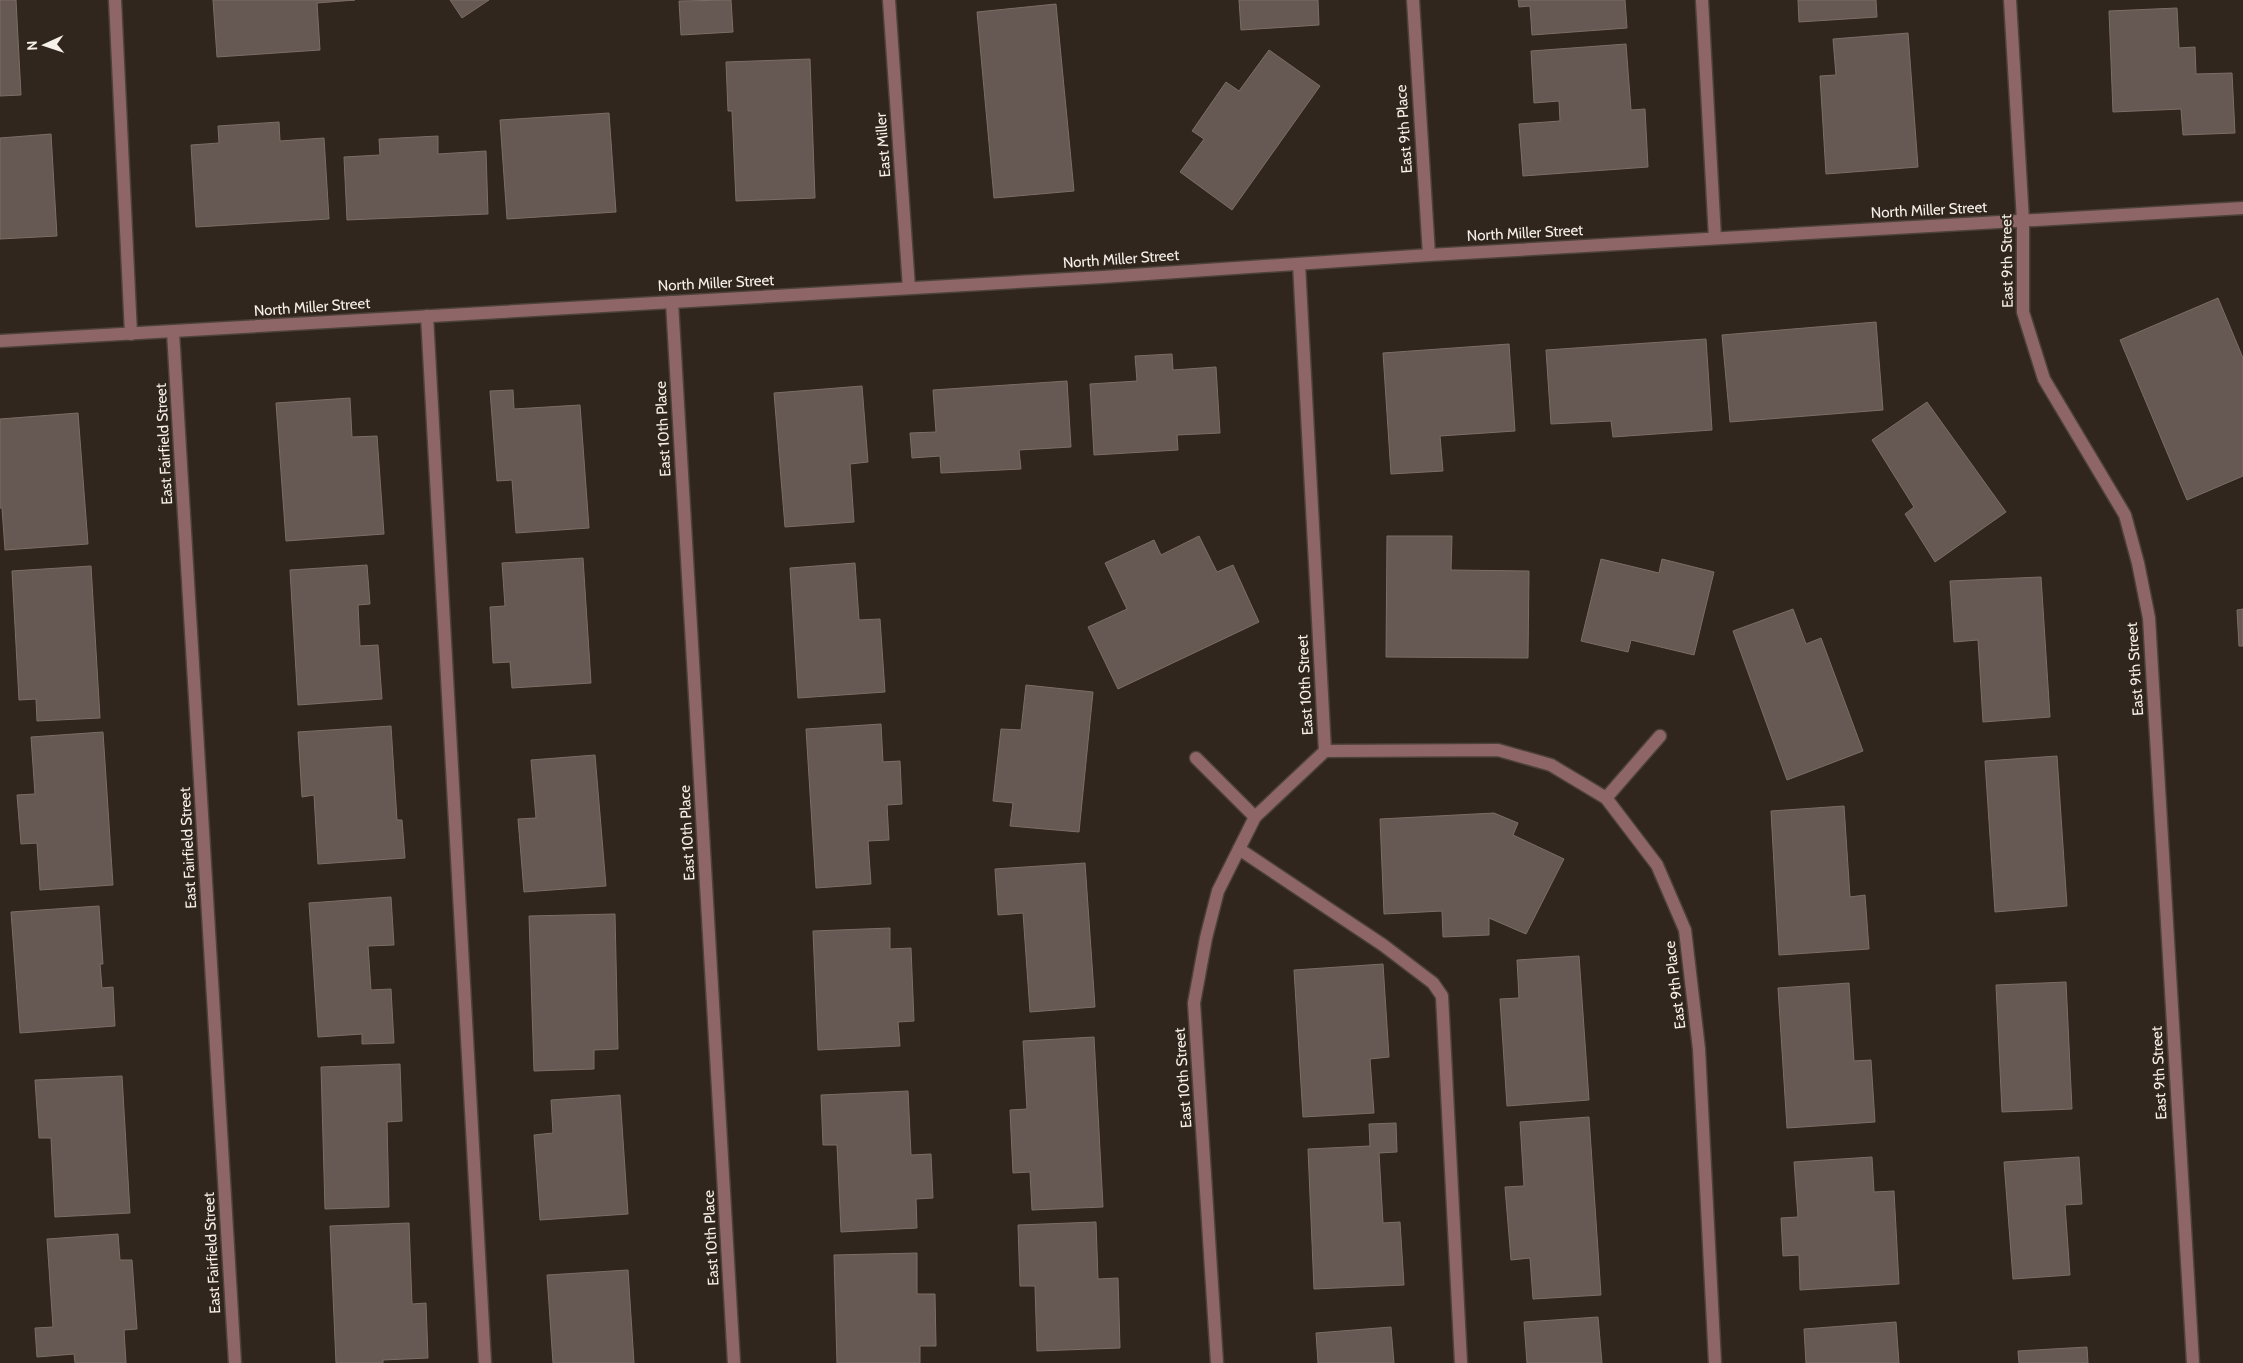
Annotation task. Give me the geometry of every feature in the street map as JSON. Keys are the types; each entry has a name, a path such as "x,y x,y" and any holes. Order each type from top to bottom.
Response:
{"street":[{"path":"115,0 131,334"},
{"name":"East Miller","path":"889,0 909,288"},
{"name":"East 9th Place","path":"1412,0 1429,255"},
{"path":"1702,0 1715,238"},
{"name":"East 9th Street","path":"2010,0 2023,221 2022,312 2044,378 2125,515 2138,563 2149,618 2193,1363"},
{"name":"North Miller Street","path":"0,340 173,332 1429,255 2243,208"},
{"name":"East 10th Street","path":"1217,1363 1194,1004 1206,938 1218,890 1255,817 1325,752 1299,264"},
{"name":"East 10th Place","path":"672,302 734,1363"},
{"path":"427,316 485,1363"},
{"name":"East Fairfield Street","path":"173,332 235,1363"},
{"path":"1606,798 1660,736"},
{"name":"East 9th Place","path":"1325,752 1498,750 1551,765 1606,798 1657,865 1685,930 1699,1049 1715,1363"},
{"path":"1196,758 1255,817"},
{"path":"1239,849 1383,945 1433,983 1442,996 1461,1363"}],"building":[{"path":"0,0 16,0 21,95 0,96"},
{"path":"213,0 355,0 317,3 320,50 217,57"},
{"path":"450,0 489,0 462,18"},
{"path":"731,0 733,32 681,35 679,1"},
{"path":"1239,0 1318,0 1319,25 1241,30"},
{"path":"1518,0 1625,0 1627,28 1532,35 1530,6 1519,7"},
{"path":"1798,0 1876,0 1877,17 1799,22"},
{"path":"1056,4 1074,191 994,198 977,12"},
{"path":"2177,8 2179,48 2195,47 2196,74 2232,73 2235,133 2183,135 2181,109 2113,112 2109,11"},
{"path":"1908,33 1918,167 1826,174 1820,76 1836,75 1833,39"},
{"path":"1626,44 1631,110 1645,109 1648,167 1523,176 1519,124 1560,121 1559,101 1534,103 1531,51"},
{"path":"1269,50 1320,86 1232,210 1180,172 1204,139 1192,131 1226,82 1239,91"},
{"path":"810,59 815,198 736,201 732,111 728,111 726,62"},
{"path":"609,113 616,212 507,219 500,120"},
{"path":"279,122 280,141 324,138 329,219 196,227 191,145 219,143 218,126"},
{"path":"51,134 57,236 0,239 0,138"},
{"path":"438,136 438,154 486,151 488,214 347,220 344,157 380,155 379,139"},
{"path":"2218,298 2243,358 2243,476 2187,500 2120,340"},
{"path":"1876,322 1883,410 1730,422 1722,335"},
{"path":"1706,339 1712,430 1613,437 1611,421 1551,424 1546,350"},
{"path":"1509,344 1515,431 1440,436 1443,471 1391,474 1383,353"},
{"path":"1172,354 1173,370 1216,367 1220,433 1177,435 1178,450 1094,455 1090,384 1137,381 1135,356"},
{"path":"1067,381 1071,447 1019,450 1021,469 941,473 940,456 912,458 910,433 936,432 933,390"},
{"path":"862,386 868,462 850,464 854,522 785,527 774,393"},
{"path":"513,390 514,409 580,405 589,528 516,533 512,480 497,481 490,391"},
{"path":"350,398 352,437 377,436 384,534 286,541 276,403"},
{"path":"1927,402 2006,512 1935,562 1905,514 1914,507 1872,440"},
{"path":"78,413 88,544 5,550 2,508 0,508 0,419"},
{"path":"1199,536 1217,572 1233,565 1259,622 1118,689 1088,627 1127,609 1105,563 1154,540 1161,555"},
{"path":"1387,536 1452,536 1451,570 1529,571 1528,658 1386,657"},
{"path":"583,558 591,683 512,688 510,662 493,663 490,607 505,606 502,563"},
{"path":"1601,559 1659,573 1662,559 1714,572 1694,655 1631,640 1628,652 1581,641"},
{"path":"855,563 859,620 880,619 885,692 798,698 790,568"},
{"path":"367,565 370,604 358,605 360,646 378,645 382,699 298,705 290,570"},
{"path":"91,566 100,718 37,721 36,699 19,700 12,571"},
{"path":"2041,577 2050,717 1983,722 1978,640 1954,642 1950,581"},
{"path":"1793,609 1806,644 1821,638 1863,751 1787,780 1733,631"},
{"path":"2243,609 2243,646 2239,646 2237,610"},
{"path":"1026,685 1093,692 1079,832 1010,826 1013,803 993,801 1001,729 1021,730"},
{"path":"881,724 883,762 900,761 902,804 887,805 889,840 868,841 871,884 816,888 806,729"},
{"path":"391,726 397,820 402,820 405,858 318,864 314,795 302,797 298,732"},
{"path":"103,732 113,885 40,890 37,843 21,844 17,795 35,794 31,737"},
{"path":"595,755 606,886 524,892 518,819 536,818 531,760"},
{"path":"2057,756 2067,906 1995,912 1985,761"},
{"path":"1844,806 1850,897 1865,895 1869,949 1779,955 1771,811"},
{"path":"1494,813 1518,823 1513,835 1564,859 1526,934 1489,918 1489,935 1443,937 1442,911 1384,914 1380,819"},
{"path":"1085,863 1095,1007 1030,1012 1023,913 998,915 995,869"},
{"path":"391,897 394,945 368,946 371,990 391,989 394,1043 362,1044 362,1034 318,1037 309,903"},
{"path":"99,906 103,964 100,964 102,988 113,987 115,1026 20,1033 11,912"},
{"path":"615,914 618,1049 594,1050 594,1069 534,1071 529,916"},
{"path":"890,928 890,949 911,948 914,1021 898,1022 900,1046 818,1050 813,931"},
{"path":"1579,956 1589,1100 1507,1106 1500,999 1519,998 1517,960"},
{"path":"1383,964 1389,1057 1370,1059 1374,1113 1303,1117 1294,970"},
{"path":"2066,982 2072,1109 2002,1112 1996,985"},
{"path":"1849,983 1854,1061 1871,1060 1875,1122 1787,1128 1778,988"},
{"path":"1094,1037 1103,1207 1032,1210 1030,1172 1013,1173 1010,1110 1027,1109 1023,1041"},
{"path":"400,1064 402,1121 387,1122 389,1207 325,1209 321,1067"},
{"path":"122,1076 130,1213 55,1217 51,1138 39,1138 35,1080"},
{"path":"908,1091 911,1155 931,1154 933,1198 916,1199 917,1228 841,1232 837,1145 823,1145 821,1095"},
{"path":"620,1095 628,1214 540,1220 534,1135 553,1133 551,1100"},
{"path":"1589,1117 1601,1295 1533,1299 1530,1258 1511,1260 1505,1187 1524,1186 1520,1122"},
{"path":"1396,1123 1397,1152 1379,1153 1383,1223 1400,1222 1404,1285 1314,1289 1308,1149 1370,1146 1369,1124"},
{"path":"1872,1157 1874,1192 1894,1191 1899,1284 1800,1290 1799,1255 1783,1256 1781,1218 1798,1217 1794,1162"},
{"path":"2079,1157 2082,1204 2065,1205 2070,1275 2013,1279 2004,1162"},
{"path":"1096,1222 1098,1279 1118,1278 1120,1348 1037,1351 1035,1286 1020,1286 1018,1225"},
{"path":"409,1223 412,1304 426,1303 428,1358 383,1360 383,1363 336,1363 330,1226"},
{"path":"118,1234 120,1260 132,1260 137,1329 124,1330 126,1363 75,1363 74,1354 37,1357 35,1328 53,1327 47,1239"},
{"path":"917,1253 917,1294 935,1294 936,1346 920,1346 920,1363 837,1363 834,1255"},
{"path":"628,1270 634,1363 553,1363 547,1275"},
{"path":"1598,1317 1602,1363 1527,1363 1524,1322"},
{"path":"1896,1322 1899,1363 1806,1363 1804,1329"},
{"path":"1391,1327 1394,1363 1318,1363 1316,1333"},
{"path":"2087,1347 2088,1363 2019,1363 2018,1351"}]}
